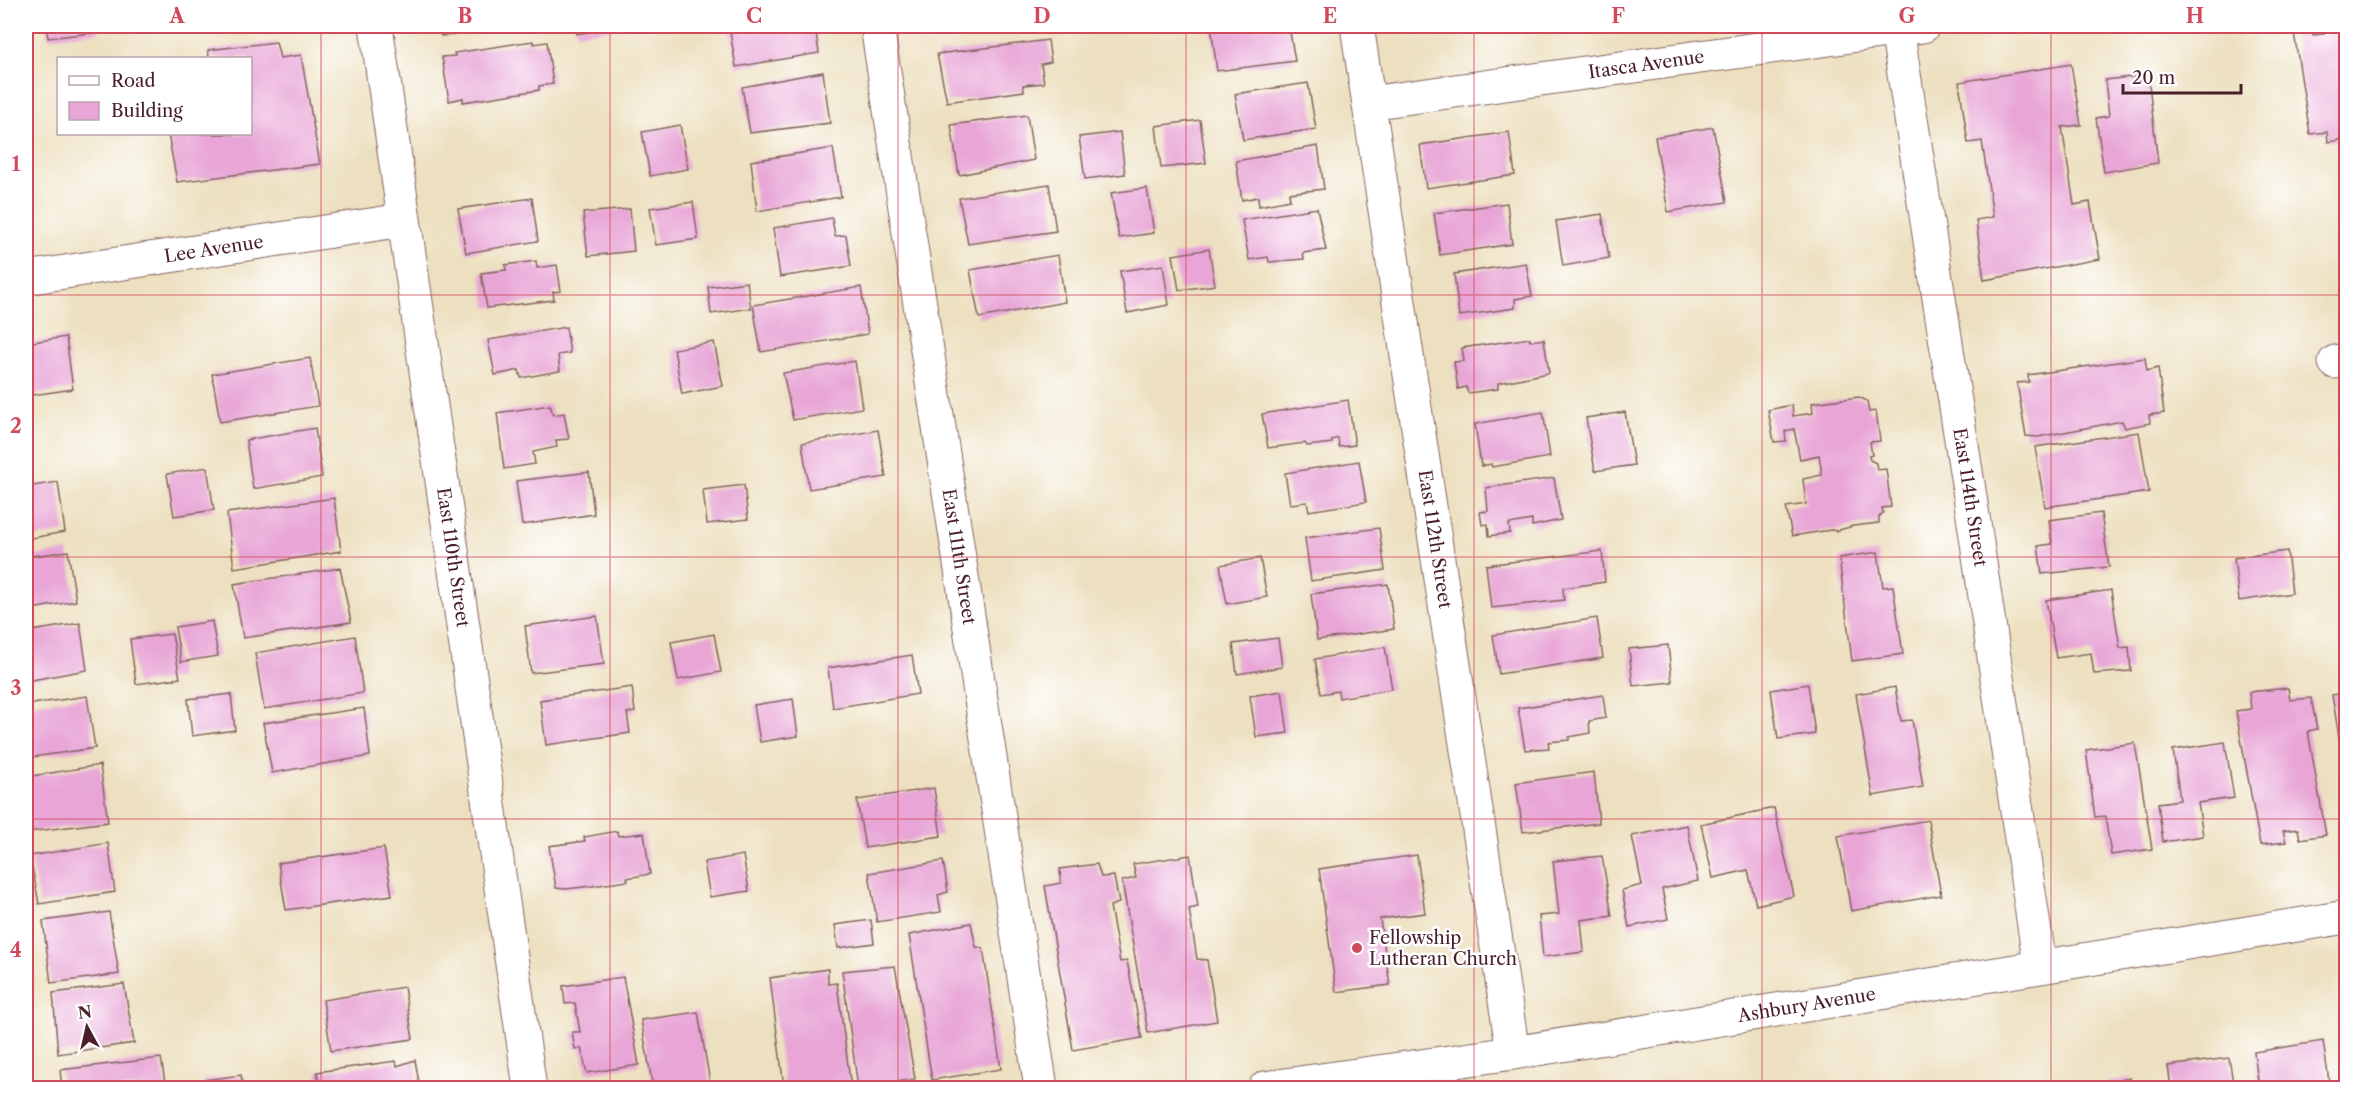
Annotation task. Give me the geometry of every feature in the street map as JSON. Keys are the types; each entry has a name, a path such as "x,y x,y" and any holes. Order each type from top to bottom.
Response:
{"street":[{"name":"East 110th Street","path":"376,26 530,1089"},
{"name":"East 111th Street","path":"877,26 1041,1089"},
{"name":"East 112th Street","path":"1357,26 1513,1053"},
{"name":"Itasca Avenue","path":"1369,103 1910,27"},
{"name":"East 114th Street","path":"1910,27 1973,516 2040,966"},
{"name":"Lee Avenue","path":"26,278 403,220"},
{"name":"Ashbury Avenue","path":"1265,1089 1513,1053 2346,916"}],"building":[{"path":"46,26 98,26 99,32 48,38"},
{"path":"440,26 474,27 459,29 458,34 441,36"},
{"path":"475,26 497,26 497,27 476,30"},
{"path":"575,26 621,26 621,27 577,34"},
{"path":"729,26 815,26 819,53 736,67"},
{"path":"949,26 994,26 994,27 951,34"},
{"path":"1091,26 1125,26 1125,27 1091,31"},
{"path":"1211,26 1289,26 1295,61 1217,71"},
{"path":"1411,26 1449,26 1449,27 1412,32"},
{"path":"2293,26 2312,26 2313,35 2324,34 2323,26 2346,26 2346,139 2328,142 2327,132 2310,134"},
{"path":"1048,40 1051,62 1041,64 1044,83 1023,85 1024,91 947,102 937,54"},
{"path":"533,41 533,44 547,42 553,84 539,86 539,90 463,102 463,98 449,101 442,57 455,56 454,53"},
{"path":"276,42 280,58 301,55 320,164 177,182 168,135 252,135 252,57 209,57 208,50"},
{"path":"2071,64 2081,125 2062,127 2074,205 2090,202 2100,259 1984,280 1976,220 1993,217 1982,141 1968,143 1959,82"},
{"path":"823,72 830,123 750,133 742,87"},
{"path":"2148,75 2158,163 2104,172 2096,118 2109,116 2105,80"},
{"path":"1308,83 1316,129 1243,140 1235,94"},
{"path":"1027,115 1034,160 959,175 951,125"},
{"path":"1200,120 1206,163 1161,168 1156,126"},
{"path":"680,125 688,169 650,176 642,132"},
{"path":"1713,127 1727,202 1668,212 1655,137"},
{"path":"1120,132 1125,174 1085,179 1079,137"},
{"path":"1509,132 1515,175 1426,188 1420,145"},
{"path":"1318,146 1324,189 1289,193 1290,200 1259,206 1258,197 1242,200 1236,161"},
{"path":"833,148 841,197 757,211 751,161"},
{"path":"1049,184 1056,231 968,244 959,198"},
{"path":"1147,188 1154,233 1119,238 1111,193"},
{"path":"532,198 538,241 466,253 458,209"},
{"path":"693,202 698,239 656,245 650,208"},
{"path":"1507,203 1512,244 1440,255 1434,213"},
{"path":"1317,208 1326,250 1303,253 1304,259 1269,262 1268,257 1249,260 1242,220"},
{"path":"630,209 634,251 588,256 583,213"},
{"path":"1602,214 1609,258 1563,266 1556,221"},
{"path":"832,218 835,236 846,235 851,266 780,277 773,228"},
{"path":"1209,249 1215,285 1179,290 1173,255"},
{"path":"1058,255 1065,302 979,318 970,270"},
{"path":"536,261 537,268 557,265 561,291 553,292 554,300 487,308 481,273 506,270 505,265"},
{"path":"1526,263 1532,296 1515,299 1515,308 1459,316 1454,274"},
{"path":"1163,265 1169,305 1127,313 1120,271"},
{"path":"747,282 751,308 711,314 708,287"},
{"path":"861,287 868,334 761,352 753,305"},
{"path":"566,327 570,353 558,355 560,371 521,378 519,370 495,375 488,340"},
{"path":"66,337 73,389 26,396 26,343"},
{"path":"1530,338 1530,341 1544,339 1549,373 1498,383 1498,389 1468,393 1466,387 1458,389 1454,362 1464,361 1462,348"},
{"path":"714,342 723,386 682,394 674,349"},
{"path":"310,358 318,406 220,422 212,374"},
{"path":"2145,358 2147,371 2158,368 2164,413 2149,415 2150,423 2125,428 2122,421 2038,437 2026,436 2017,383 2029,382 2028,375"},
{"path":"855,361 862,408 793,420 783,373"},
{"path":"1859,397 1867,401 1869,412 1876,411 1880,441 1870,442 1872,455 1869,456 1870,460 1876,463 1877,470 1886,469 1891,507 1882,508 1883,513 1879,517 1879,523 1792,536 1786,507 1806,504 1803,479 1822,475 1819,455 1800,459 1794,429 1785,431 1786,441 1774,442 1768,410 1792,405 1793,416 1813,413 1812,403"},
{"path":"1348,400 1355,445 1339,447 1338,438 1332,440 1332,443 1307,446 1305,443 1268,448 1262,414"},
{"path":"550,405 553,415 564,413 569,439 556,440 557,447 533,452 535,464 504,469 497,413"},
{"path":"1543,412 1550,457 1492,467 1491,464 1481,466 1475,424"},
{"path":"1625,412 1634,465 1595,471 1586,418"},
{"path":"315,428 322,477 253,489 246,440"},
{"path":"878,430 886,477 809,489 802,443"},
{"path":"2139,432 2149,492 2045,507 2035,447"},
{"path":"1359,461 1366,502 1309,511 1307,502 1290,504 1285,473"},
{"path":"207,467 214,510 174,516 167,474"},
{"path":"589,472 594,514 522,525 516,481"},
{"path":"1554,478 1561,520 1532,526 1532,520 1509,524 1510,533 1489,536 1488,524 1482,525 1480,512 1488,511 1486,488"},
{"path":"58,482 65,532 26,539 26,487"},
{"path":"744,485 748,519 707,524 703,490"},
{"path":"334,498 341,551 234,568 227,513"},
{"path":"2101,513 2109,567 2042,574 2038,546 2052,544 2049,520"},
{"path":"1379,528 1385,570 1311,581 1305,538"},
{"path":"68,551 76,601 26,610 26,557"},
{"path":"1602,551 1605,582 1563,588 1564,600 1491,608 1486,565"},
{"path":"2287,551 2292,593 2239,601 2234,558"},
{"path":"1878,552 1883,587 1893,586 1903,654 1852,661 1839,558"},
{"path":"1260,558 1267,597 1227,604 1220,565"},
{"path":"340,568 351,622 243,638 234,584"},
{"path":"1388,584 1394,629 1317,640 1311,594"},
{"path":"2111,590 2120,648 2129,647 2131,671 2094,674 2091,653 2056,658 2046,600"},
{"path":"597,616 604,664 531,673 525,626"},
{"path":"1597,618 1603,658 1499,674 1493,635"},
{"path":"212,621 218,656 181,662 175,627"},
{"path":"80,623 87,670 26,681 26,632"},
{"path":"172,634 180,678 136,684 130,639"},
{"path":"714,634 721,672 678,680 671,642"},
{"path":"355,636 363,693 264,709 255,653"},
{"path":"1278,638 1282,667 1237,674 1233,644"},
{"path":"1668,645 1672,682 1633,686 1629,649"},
{"path":"1385,647 1392,689 1339,698 1338,691 1321,694 1315,659"},
{"path":"912,655 918,694 833,708 828,668"},
{"path":"1808,684 1815,734 1778,739 1771,690"},
{"path":"632,687 635,712 627,713 630,733 546,745 540,700"},
{"path":"1895,687 1901,721 1912,720 1923,787 1873,796 1856,694"},
{"path":"2288,688 2290,700 2311,698 2317,729 2308,731 2326,835 2300,839 2298,829 2283,831 2286,842 2260,845 2236,711 2251,709 2249,692"},
{"path":"1282,691 1288,733 1256,737 1250,696"},
{"path":"2346,692 2346,772 2345,772 2332,695"},
{"path":"231,694 235,730 192,736 188,699"},
{"path":"1603,695 1606,718 1589,721 1590,733 1569,737 1569,740 1548,742 1549,748 1525,750 1518,708"},
{"path":"87,696 95,748 26,758 26,705"},
{"path":"793,699 798,736 760,742 754,705"},
{"path":"364,708 370,756 272,773 263,723"},
{"path":"2225,742 2234,798 2198,803 2203,836 2163,842 2158,803 2180,800 2173,750"},
{"path":"2135,743 2152,849 2111,855 2105,816 2095,817 2086,750"},
{"path":"100,765 108,822 28,832 26,777"},
{"path":"1594,772 1599,823 1523,832 1516,783"},
{"path":"934,788 941,836 865,848 857,800"},
{"path":"1774,808 1794,896 1756,905 1748,870 1713,878 1701,824"},
{"path":"1928,820 1941,895 1851,911 1838,836"},
{"path":"1687,825 1698,881 1662,889 1668,919 1629,927 1622,890 1642,885 1632,836"},
{"path":"617,831 618,836 644,833 650,874 627,878 628,881 566,889 556,888 549,846 585,841 584,837"},
{"path":"108,843 115,892 39,904 30,856"},
{"path":"384,848 392,895 286,910 278,863"},
{"path":"743,855 749,891 710,897 704,862"},
{"path":"1190,855 1198,907 1189,909 1197,959 1207,960 1217,1021 1148,1033 1122,881 1136,878 1133,864"},
{"name":"Fellowship Lutheran Church","path":"1417,855 1425,913 1380,919 1390,985 1336,992 1319,869"},
{"path":"1602,856 1612,916 1581,920 1584,952 1543,957 1539,916 1559,914 1553,861"},
{"path":"943,861 948,892 938,895 941,912 877,922 869,873"},
{"path":"1097,864 1101,877 1114,876 1119,903 1110,906 1120,962 1127,961 1142,1038 1073,1050 1045,886 1061,883 1060,869"},
{"path":"109,912 119,974 51,983 43,921"},
{"path":"871,920 874,943 838,948 835,925"},
{"path":"971,923 976,947 983,948 1001,1069 932,1080 909,935"},
{"path":"895,966 915,1079 858,1088 842,971"},
{"path":"828,969 828,984 837,983 851,1088 784,1088 770,978"},
{"path":"623,977 639,1065 587,1073 581,1048 575,1049 572,1032 580,1032 575,1003 565,1004 563,986"},
{"path":"124,984 134,1043 58,1054 53,993"},
{"path":"404,987 413,1039 331,1051 323,1000"},
{"path":"698,1012 711,1088 653,1088 641,1020"},
{"path":"2323,1041 2330,1088 2259,1088 2254,1052"},
{"path":"161,1058 166,1088 62,1088 60,1070"},
{"path":"2229,1058 2234,1088 2171,1088 2168,1066"},
{"path":"415,1060 420,1088 320,1088 317,1072 396,1061 397,1066"},
{"path":"241,1075 243,1088 205,1088 204,1080"},
{"path":"2130,1078 2134,1088 2108,1088 2108,1082"}],"place":[{"name":"Fellowship Lutheran Church","path":"1357,948"}]}
